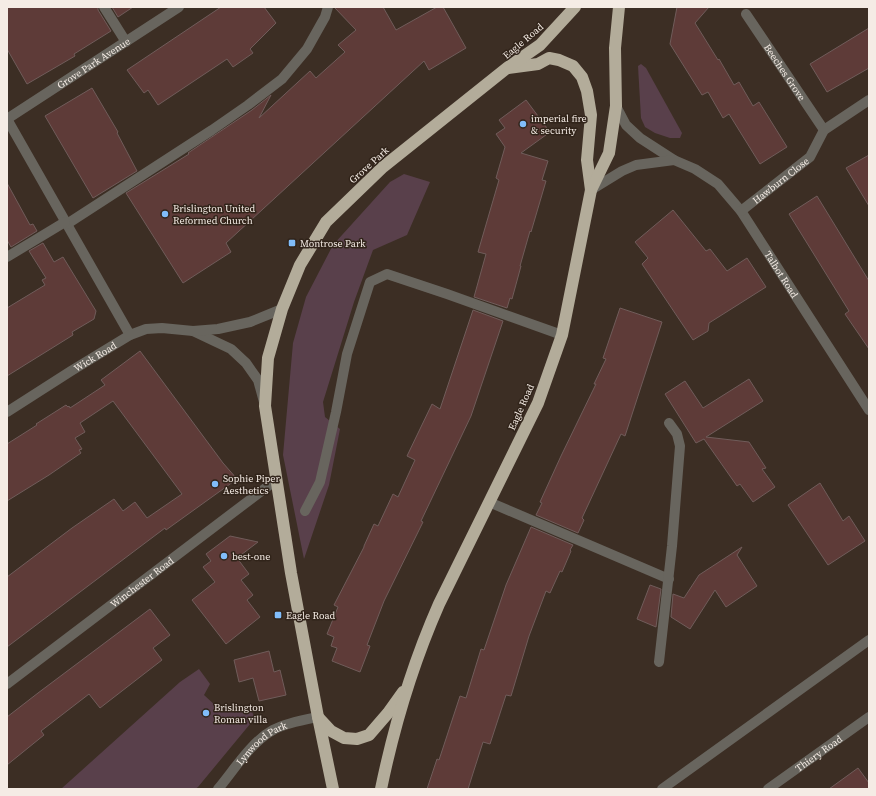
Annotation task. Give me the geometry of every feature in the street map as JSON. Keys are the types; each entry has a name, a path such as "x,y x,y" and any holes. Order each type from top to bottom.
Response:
{"highway":[{"name":"Eagle Road","path":"381,789 407,686 429,626 538,403 562,335 591,190 609,153 616,106 615,48 619,7"},
{"name":"Eagle Road","path":"507,68 540,45 573,10"},
{"name":"Eagle Road","path":"507,68 538,64 549,58 559,60 573,66 582,77 587,91 590,115 587,160 591,190"},
{"name":"Grove Park","path":"332,785 291,573 276,480 265,406 268,358 282,309 300,265 326,222 382,167 507,68"},
{"name":"Eagle Road","path":"318,716 331,732 344,738 358,739 368,735 388,713 407,686"}],"street":[{"path":"104,7 126,42"},
{"name":"Grove Park Avenue","path":"7,119 179,7"},
{"path":"7,257 66,223 212,130 282,78 307,49 325,17 328,7"},
{"name":"Beeches Grove","path":"746,14 824,130"},
{"name":"Hawburn Close","path":"741,211 810,157 824,130 869,100"},
{"name":"Talbot Road","path":"616,106 626,125 640,138 674,160 695,169 718,184 741,211 869,410"},
{"path":"7,119 130,336"},
{"path":"591,190 622,171 636,165 674,160"},
{"path":"305,511 320,482 336,412 347,354 370,282 387,274 562,335"},
{"name":"Wick Road","path":"8,409 130,336 146,329 218,329 247,322 282,309"},
{"name":"Wick Road","path":"192,330 231,349 246,363 258,380 265,406"},
{"path":"659,662 669,579 680,446 677,434 669,423"},
{"name":"Winchester Road","path":"7,684 276,480"},
{"path":"489,502 669,579"},
{"path":"662,789 869,640"},
{"name":"Lynwood Park","path":"218,789 255,743 267,734 289,724 318,716"},
{"name":"Thiery Road","path":"768,789 869,717"}],"shaded area":[{"path":"641,64 646,68 682,133 680,138 670,138 655,133 645,127 641,118 638,66"},
{"path":"404,174 430,182 407,235 373,250 354,302 323,402 325,417 340,429 329,485 304,559 283,455 293,343 306,297 333,245 390,182"},
{"path":"199,669 210,684 204,695 217,707 250,708 255,718 198,787 195,789 61,789 180,682"}],"building":[{"path":"7,7 98,7 98,10 111,31 74,54 75,56 27,84 7,49"},
{"path":"112,7 133,7 118,17"},
{"path":"221,7 264,7 276,23 250,49 253,53 233,67 227,59 158,105 148,90 144,93 127,70"},
{"path":"334,7 383,7 396,30 437,7 443,7 466,48 429,70 424,61 226,243 231,252 183,283 126,193 189,154 188,153 252,110 271,95 259,118 310,71 316,78 345,52 338,45 356,30"},
{"path":"677,7 709,7 695,23 734,85 739,82 753,106 759,102 787,147 760,164 729,114 723,118 708,92 702,95 670,44"},
{"path":"869,28 869,68 827,92 810,64"},
{"path":"92,88 118,132 117,133 137,171 93,198 45,116"},
{"path":"526,100 550,132 521,153 548,161 542,180 546,181 531,232 530,231 512,299 510,298 507,308 474,297 486,254 478,252 499,180 496,178 505,147 496,134 505,128 499,120"},
{"path":"869,155 869,206 846,168"},
{"path":"7,183 30,225 33,224 37,231 11,247 7,240"},
{"path":"817,196 869,281 869,349 845,314 849,311 789,214"},
{"path":"673,210 706,251 710,249 727,271 747,258 766,287 709,323 708,331 693,340 642,264 648,258 635,242"},
{"path":"43,243 54,262 63,257 96,311 94,319 72,332 73,335 7,376 7,308 45,285 42,280 46,278 29,251"},
{"path":"620,308 662,322 625,436 621,434 582,518 584,520 578,533 536,515 542,503 540,502 561,456 596,384 594,384 606,359 603,358"},
{"path":"473,310 503,321 471,416 421,521 423,522 384,601 367,645 370,646 360,672 332,661 337,648 331,646 334,637 327,634 338,607 334,605 364,547 374,524 378,526 393,494 398,497 415,460 407,456 432,404 440,409"},
{"path":"140,351 223,463 237,479 166,530 165,528 7,647 7,577 72,528 114,499 123,511 135,502 147,518 182,494 113,401 80,423 85,432 75,438 82,449 79,450 81,453 7,501 7,444 66,405 70,408 105,385 101,380"},
{"path":"749,379 763,401 706,437 749,442 766,468 762,469 775,487 753,502 740,484 737,486 704,439 696,443 665,394 685,381 703,408"},
{"path":"820,483 843,521 849,516 865,541 828,565 788,505"},
{"path":"531,527 573,545 570,550 571,551 562,572 560,571 550,593 546,591 529,636 511,696 506,695 490,744 483,742 468,789 427,789 437,759 439,760 460,696 466,698 481,649 484,650 506,585"},
{"path":"230,536 258,542 237,558 249,574 241,580 253,595 247,600 260,617 226,644 192,600 215,582 203,567 211,561 206,554"},
{"path":"742,547 737,555 757,586 726,607 715,590 690,629 671,617 673,594 684,598 699,575"},
{"path":"650,585 661,589 656,627 637,619"},
{"path":"150,609 170,635 153,648 162,660 100,708 89,694 41,731 44,735 7,765 7,717"},
{"path":"269,651 274,672 280,670 286,695 259,701 253,678 239,682 234,660"},
{"path":"858,768 869,783 869,789 829,789"}],"place":[{"name":"imperial fire & security","path":"523,124"},
{"name":"Brislington United Reformed Church","path":"165,214"},
{"name":"Montrose Park","path":"292,243"},
{"name":"Sophie Piper Aesthetics","path":"215,484"},
{"name":"best-one","path":"224,556"},
{"name":"Eagle Road","path":"278,615"},
{"name":"Brislington Roman villa","path":"206,713"}]}
